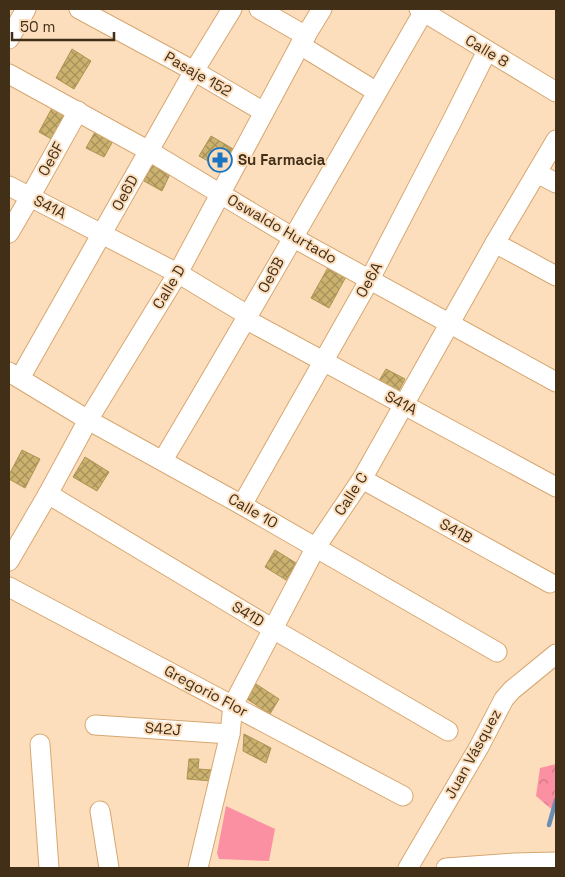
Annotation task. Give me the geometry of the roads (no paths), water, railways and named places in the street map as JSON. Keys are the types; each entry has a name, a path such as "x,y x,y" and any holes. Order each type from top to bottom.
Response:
{"street":[{"path":"9,39 26,9"},
{"name":"Pasaje 152","path":"79,9 194,71 264,112"},
{"name":"Oe6D","path":"12,375 103,234 194,71 232,9"},
{"path":"259,9 377,92"},
{"name":"Calle D","path":"9,561 88,420 178,273 303,40 322,9"},
{"name":"Calle 8","path":"427,11 486,51 556,92"},
{"name":"Oe6B","path":"163,460 248,318 292,237 377,92 427,11"},
{"name":"Oe6A","path":"242,504 370,279 486,51"},
{"name":"Oswaldo Hurtado","path":"9,74 149,151 292,237 556,382"},
{"name":"Oe6F","path":"9,233 78,111"},
{"name":"Calle C","path":"198,868 230,734 233,705 316,547 362,479 495,243 556,140"},
{"path":"537,173 556,183"},
{"name":"S41A","path":"9,186 178,273 248,318 323,361 556,487"},
{"path":"495,243 556,276"},
{"name":"Calle 10","path":"12,375 88,420 242,504 497,652"},
{"name":"S41B","path":"362,479 550,583"},
{"name":"S41D","path":"48,494 448,732"},
{"name":"Gregorio Flor","path":"9,587 403,796"},
{"name":"Juan Vásquez","path":"408,868 479,747 504,699 512,690 556,654"},
{"name":"S42J","path":"95,725 230,734"},
{"path":"40,744 49,868"},
{"path":"100,811 109,868"},
{"path":"446,868 514,866 556,862"}],"waterway":[{"path":"549,825 556,800"}],"place":[{"name":"Su Farmacia","path":"220,160"}]}
